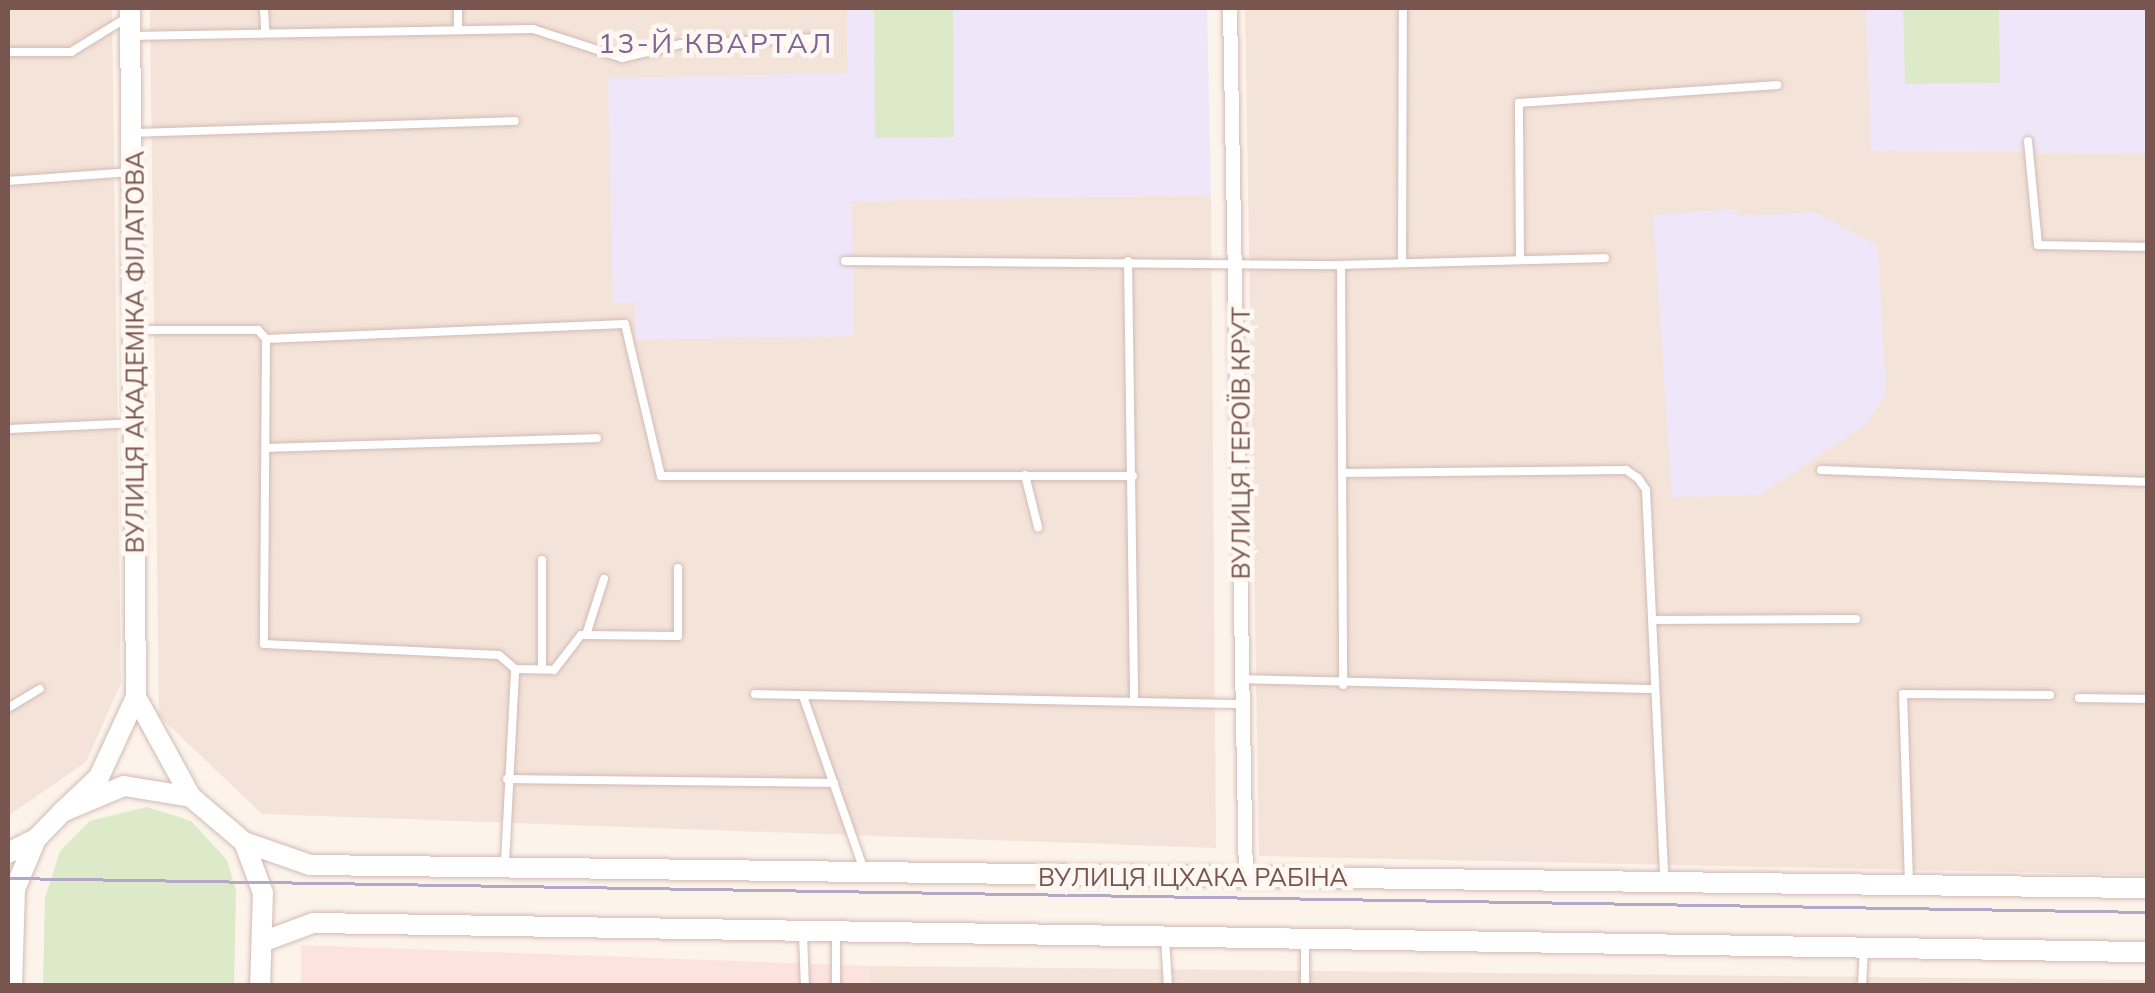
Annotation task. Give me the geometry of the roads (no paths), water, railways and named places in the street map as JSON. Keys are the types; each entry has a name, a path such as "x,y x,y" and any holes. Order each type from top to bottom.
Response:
{"main road":[{"name":"ВУЛИЦЯ АКАДЕМІКА ФІЛАТОВА","path":"36,839 99,777 136,697 137,330 131,20"},
{"name":"ВУЛИЦЯ АКАДЕМІКА ФІЛАТОВА","path":"136,697 191,796"},
{"path":"62,812 124,786 191,796 244,842 260,881 260,986"},
{"path":"8,853 36,839"},
{"path":"12,986 15,889 36,839"},
{"name":"ВУЛИЦЯ ІЦХАКА РАБІНА","path":"244,842 310,865 1246,878 1664,878 2148,888"},
{"path":"262,942 313,922 836,934 2148,952"}],"street":[{"name":"ВУЛИЦЯ ГЕРОЇВ КРУТ","path":"1230,8 1240,264 1241,678 1246,878"}],"lane":[{"path":"264,8 265,30"},
{"path":"458,8 458,28"},
{"path":"1402,263 1403,8"},
{"path":"8,52 70,52 131,20 265,30 533,29 610,58 680,44 818,38"},
{"path":"1520,260 1519,103 1777,85"},
{"path":"133,133 515,121"},
{"path":"2028,142 2038,245 2148,247"},
{"path":"8,181 135,172"},
{"path":"845,260 1341,265 1605,258"},
{"path":"1128,261 1134,702"},
{"path":"1341,265 1343,685"},
{"path":"266,339 625,324 661,476 1133,476"},
{"path":"137,330 258,330 266,339 264,644 499,655 515,669 554,670 586,634 604,579"},
{"path":"8,430 137,422"},
{"path":"268,448 597,438"},
{"path":"1342,473 1626,470 1646,490 1664,878"},
{"path":"1820,470 2148,482"},
{"path":"1025,475 1038,527"},
{"path":"542,560 542,669"},
{"path":"586,634 678,636 678,568"},
{"path":"1652,620 1856,619"},
{"path":"505,868 515,669"},
{"path":"1241,678 1343,685 1655,690"},
{"path":"8,708 40,690"},
{"path":"755,694 1242,704"},
{"path":"1910,883 1903,694 2050,695"},
{"path":"802,696 866,874"},
{"path":"2080,698 2148,699"},
{"path":"507,779 834,783"},
{"path":"802,933 805,986"},
{"path":"836,934 836,986"},
{"path":"1166,937 1168,986"},
{"path":"1305,939 1305,986"},
{"path":"1862,986 1864,947"}],"tram line":[{"path":"8,878 2148,912"}],"district":[{"name":"13-Й КВАРТАЛ","path":"716,43"}]}
